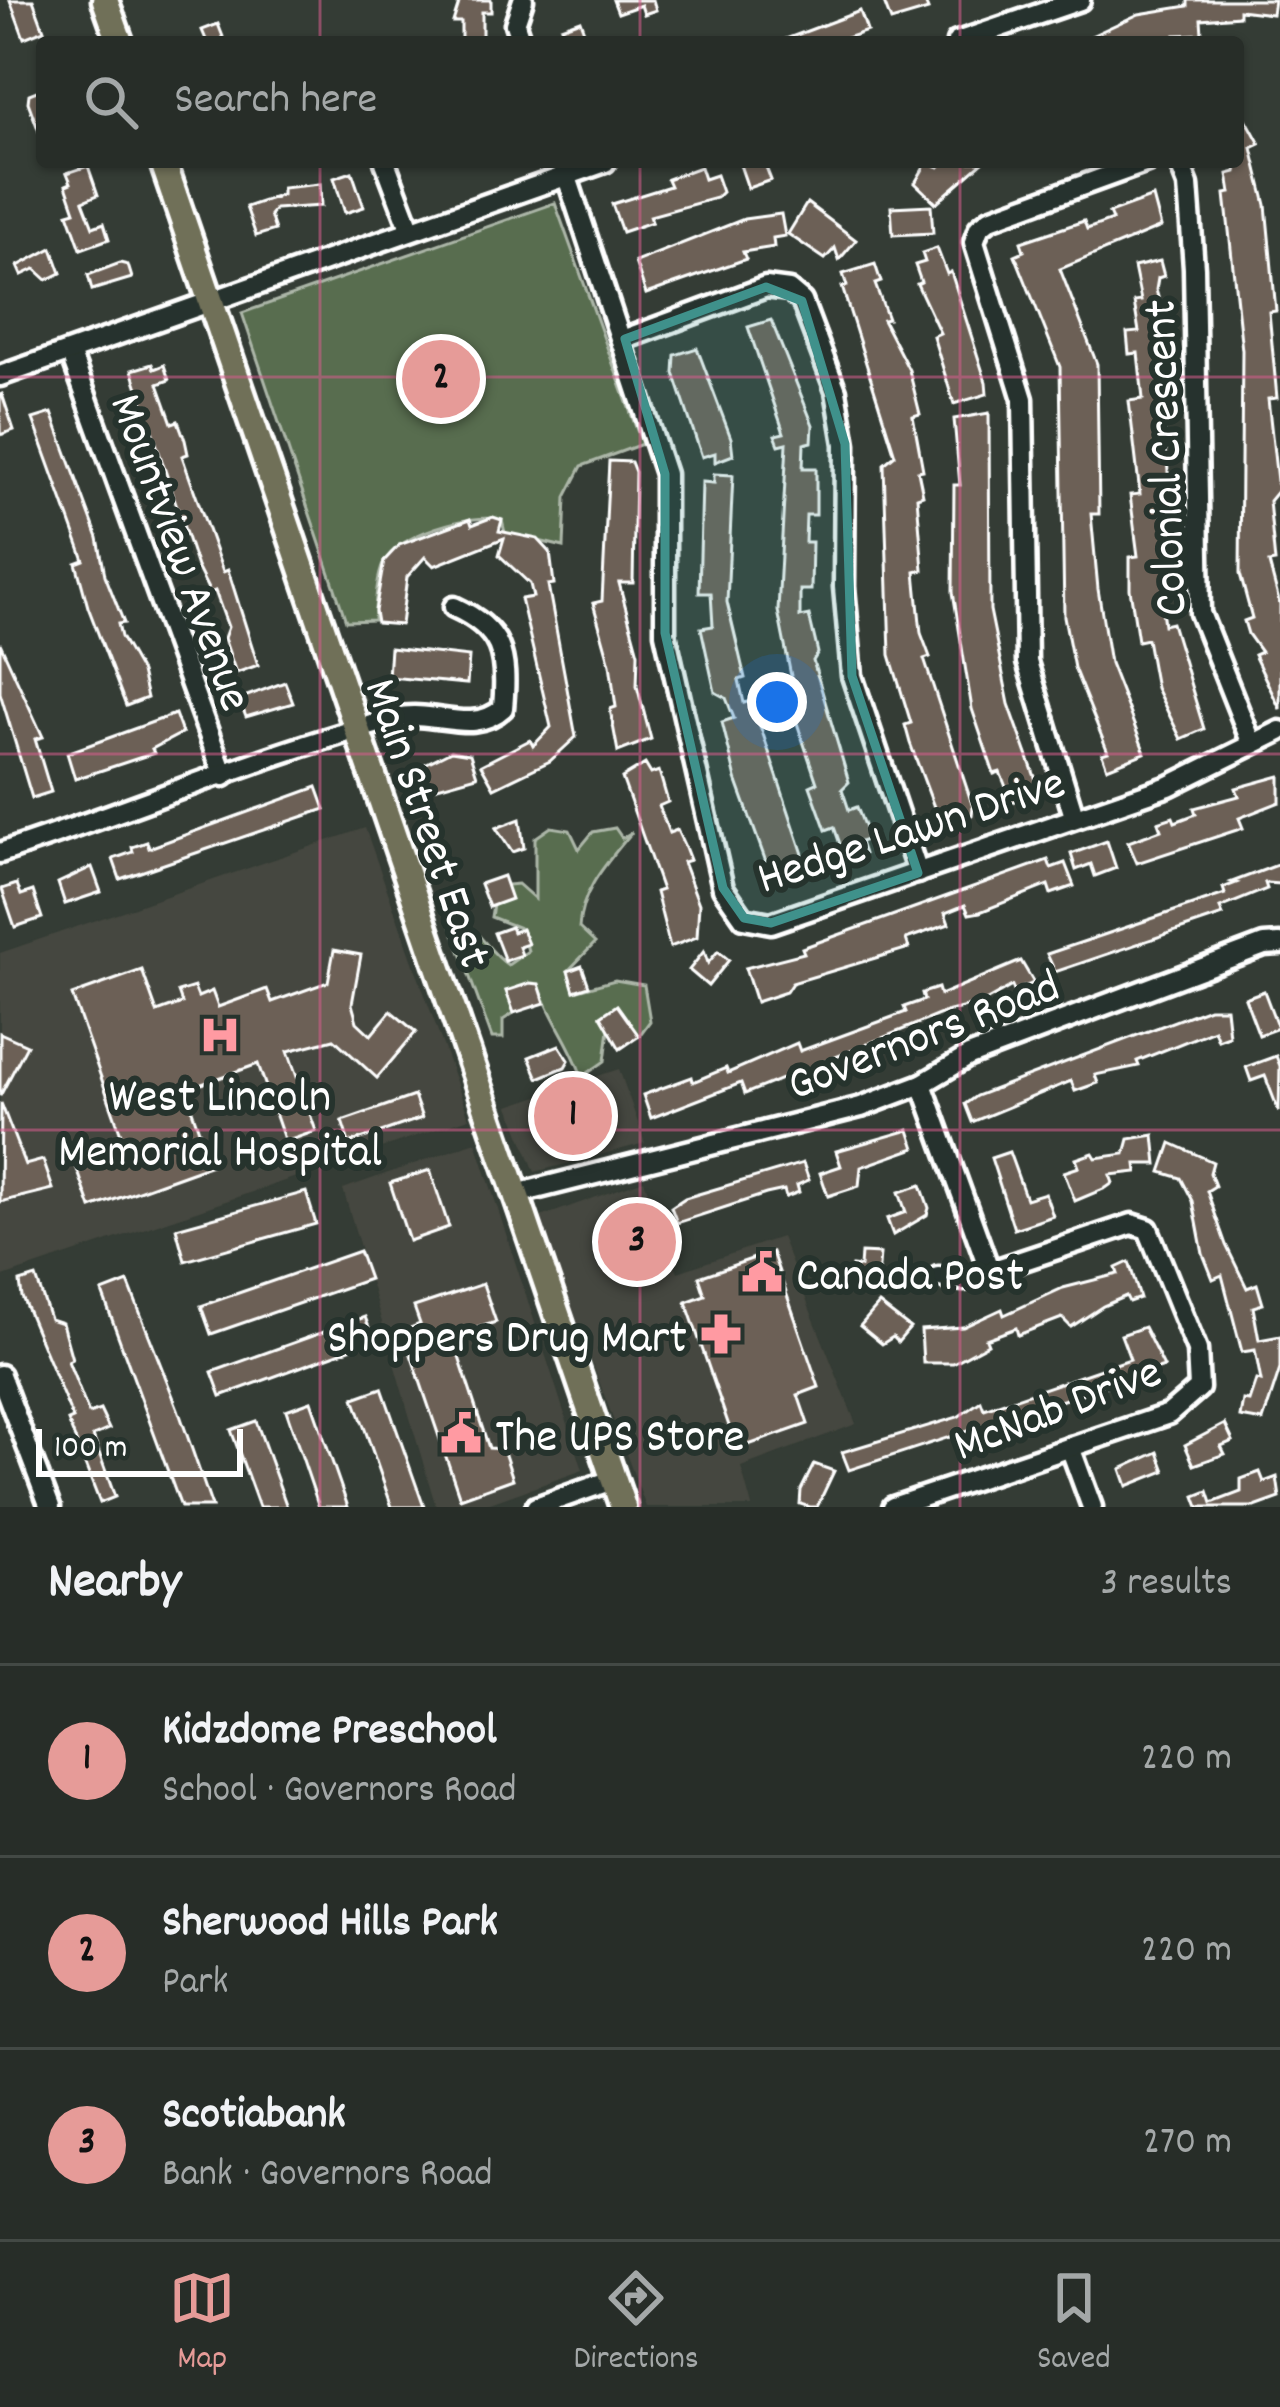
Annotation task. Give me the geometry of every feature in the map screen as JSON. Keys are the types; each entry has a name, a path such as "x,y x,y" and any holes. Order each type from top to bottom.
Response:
{"main road":[{"path":"105,0 118,36"},
{"name":"Main Street East","path":"165,168 623,1507"}],"street":[{"path":"519,36 515,24 523,0"},
{"path":"970,36 1026,9 1080,0"},
{"path":"387,168 410,228"},
{"path":"0,376 565,168"},
{"name":"Hedge Lawn Drive","path":"565,168 625,339 665,475 665,633 723,888 744,918 771,923 1169,786 1280,730"},
{"path":"1074,816 1027,662 1023,399 974,242 979,227 990,219 1130,168"},
{"name":"Colonial Crescent","path":"1181,168 1188,184 1194,268 1201,613 1212,654 1252,744"},
{"path":"625,339 766,287 789,290 802,301 836,391 845,444 844,587 852,676 918,873"},
{"name":"Mountview Avenue","path":"70,352 224,776"},
{"path":"1,849 402,717 477,723 503,708 496,633 487,622 454,607"},
{"name":"Governors Road","path":"516,1194 740,1134 806,1124 922,1084 969,1055 1264,945 1280,944"},
{"path":"922,1084 989,1272"},
{"name":"McNab Drive","path":"893,1507 1169,1414 1198,1388 1197,1350 1156,1239 1148,1229 1132,1224 964,1280 938,1277"},
{"path":"0,1375 50,1507"},
{"path":"1070,1447 1092,1507"},
{"path":"536,1507 612,1480"}],"highlighted area":[{"path":"766,287 802,301 845,444 852,676 918,873 771,923 744,918 723,888 665,633 665,474 625,339"}],"shaded area":[{"name":"West Lincoln Memorial Hospital","path":"365,828 469,1118 0,1278 0,953"},
{"path":"619,1069 645,1143 535,1172 509,1106"},
{"path":"476,1142 583,1470 479,1507 436,1507 343,1189"},
{"path":"644,1180 678,1272 781,1237 856,1424 741,1467 752,1507 646,1507 538,1218"}],"green space":[{"path":"555,203 642,444 582,466 566,497 564,547 505,533 502,520 489,518 436,528 403,543 383,564 374,620 346,621 242,313"},
{"path":"551,827 570,830 579,849 593,832 615,828 622,838 632,832 590,888 579,928 595,943 568,971 575,991 615,980 644,985 650,1021 639,1036 617,1005 601,1016 609,1029 605,1061 582,1077 539,985 506,991 514,1013 503,1020 503,1038 492,1038 450,923 459,919 467,924 508,965 528,951 522,929 491,917 496,886 518,884 535,899 535,838"}],"building":[{"path":"10,0 33,0 44,30 24,38"},
{"path":"460,0 491,0 491,12 482,12 482,36 461,36 461,22 453,22"},
{"path":"613,0 653,0 656,10 644,14 641,5 618,13"},
{"path":"883,0 924,0 928,10 891,21"},
{"path":"1188,0 1274,0 1272,14 1239,10 1239,16 1201,19 1202,34 1091,36 1139,14 1188,6"},
{"path":"860,11 867,31 852,36 794,36"},
{"path":"580,20 586,36 564,36 561,27"},
{"path":"218,24 223,36 204,36 202,30"},
{"path":"36,91 36,124 28,102 29,94"},
{"path":"1244,115 1260,144 1252,148 1266,205 1276,311 1269,312 1277,398 1268,399 1278,490 1269,501 1275,562 1269,563 1280,605 1280,709 1254,655 1261,652 1244,621 1252,618 1240,574 1242,350 1225,194 1231,193 1228,174 1244,168"},
{"path":"89,168 98,195 83,201 93,227 104,223 109,239 81,249 68,213 75,211 67,173"},
{"path":"700,168 704,179 716,175 722,192 716,198 650,216 652,222 622,232 612,204 670,186 667,179"},
{"path":"741,168 766,168 771,180 748,188"},
{"path":"924,168 976,168 936,203 915,183"},
{"path":"352,172 364,207 345,213 334,178"},
{"path":"320,184 321,206 275,209 270,215 275,230 256,236 246,207 282,195 282,188"},
{"path":"1153,197 1161,227 1060,269 1097,364 1099,514 1091,514 1098,589 1110,663 1145,753 1107,768 1102,754 1108,752 1074,668 1064,616 1060,367 1015,255 1024,251 1021,242 1084,221 1087,229 1112,220 1109,213"},
{"path":"807,203 856,240 839,260 835,248 825,259 788,234"},
{"path":"931,205 933,233 893,235 891,207"},
{"path":"781,214 785,236 773,238 774,247 743,252 746,259 646,294 635,262 744,219"},
{"path":"52,248 61,273 47,280 35,269 22,275 18,266"},
{"path":"937,248 947,274 951,272 986,382 987,394 954,404 933,336 940,333 917,284 921,282 915,265 925,262 922,253"},
{"path":"1160,261 1164,276 1158,278 1156,290 1166,325 1167,407 1162,407 1168,501 1159,502 1168,543 1168,593 1160,595 1164,625 1172,623 1204,729 1181,739 1156,688 1147,639 1138,641 1130,589 1130,557 1138,556 1130,495 1140,494 1129,401 1143,399 1138,353 1129,354 1127,333 1139,332 1134,302 1141,301 1134,267"},
{"path":"120,263 128,265 132,278 92,290 88,275"},
{"path":"875,264 881,282 875,284 888,319 883,320 909,370 920,414 913,416 923,470 918,471 923,495 917,497 923,570 915,572 921,633 930,657 924,659 973,807 972,815 950,823 946,812 937,815 910,743 905,725 911,723 890,655 884,464 895,455 842,287 847,286 843,274"},
{"path":"771,320 813,425 812,442 804,444 803,468 816,468 816,515 806,515 805,542 812,542 811,590 800,590 800,617 809,615 818,653 813,661 849,782 842,789 849,810 857,807 869,839 860,842 864,854 846,861 834,827 826,830 810,786 817,783 787,693 794,691 778,611 787,443 779,445 775,435 784,433 748,327"},
{"path":"697,348 731,438 733,455 715,462 715,453 702,457 674,373 675,355"},
{"path":"152,364 154,369 164,365 169,380 158,384 172,423 178,421 185,440 188,454 182,456 223,572 228,570 258,665 236,673 224,638 228,627 215,591 210,593 197,567 132,370"},
{"path":"0,395 14,430 0,435"},
{"path":"52,413 98,538 105,575 124,623 118,624 121,637 141,672 147,698 126,706 88,607 76,563 84,560 33,419"},
{"path":"989,413 990,610 1009,704 1040,791 1012,802 1000,772 994,774 972,709 953,592 954,485 960,485 954,419"},
{"path":"609,461 631,462 635,472 633,583 619,583 638,653 637,686 651,739 618,752 610,709 616,707 610,664 593,603 602,601"},
{"path":"714,474 733,475 727,602 745,678 739,680 744,703 750,701 762,731 809,872 780,883 775,871 770,873 736,779 722,722 734,718 726,698 715,692 701,628 713,626 711,593 699,593 702,482 714,483"},
{"path":"493,517 502,520 499,531 538,539 550,552 554,584 548,585 576,737 550,761 494,788 481,765 530,740 533,746 551,727 521,599 533,597 530,584 499,555 504,538 434,566 425,557 407,577 401,625 377,623 375,611 384,561 399,545 470,519 472,525"},
{"path":"0,643 43,737 35,739 51,792 32,798 0,693"},
{"path":"390,648 469,657 467,684 388,677"},
{"path":"285,682 293,703 246,717 239,699"},
{"path":"175,714 182,733 152,749 154,753 75,779 67,753"},
{"path":"451,751 470,754 477,776 427,790 419,767"},
{"path":"645,764 651,774 659,771 668,802 659,806 669,833 677,830 685,847 690,860 683,862 699,904 697,937 670,947 656,892 662,890 622,778"},
{"path":"1280,776 1280,802 1239,818 1243,828 1137,863 1128,842 1161,830 1158,822 1173,817 1175,822 1196,814 1194,808 1239,796 1236,788"},
{"path":"317,787 325,809 120,879 113,859 133,852 132,847 147,842 149,848"},
{"path":"520,819 524,848 512,852 496,828"},
{"path":"1107,841 1116,868 1095,876 1091,864 1076,870 1071,854"},
{"path":"1048,860 1051,868 1065,863 1074,886 1051,894 1048,885 969,914 965,905 945,913 949,924 906,939 909,948 792,983 786,992 756,1002 745,968 804,953 802,948"},
{"path":"1280,864 1280,884 1265,883 1267,889 1220,908 1223,915 1055,972 1047,954 1225,894 1223,888 1236,883 1232,882"},
{"path":"92,867 101,892 65,904 58,883"},
{"path":"503,876 511,899 489,907 480,884"},
{"path":"17,884 21,895 33,891 42,918 15,927 2,889"},
{"path":"511,927 513,932 522,929 528,944 519,947 522,955 505,961 494,933"},
{"path":"334,950 361,955 352,1004 357,1022 371,1035 391,1011 416,1032 377,1078 334,1039 288,1051 316,1131 285,1142 258,1064 185,1090 211,1165 91,1208 72,1155 122,1137 72,995 142,970 157,1012 182,1003 178,992 194,987 198,997 212,991 218,1007 267,989 272,1002 328,982"},
{"path":"704,951 708,963 718,951 729,960 708,986 689,970"},
{"path":"1021,961 1034,983 1014,991 1012,986 982,1003 946,1012 745,1094 741,1083 651,1118 643,1095 726,1068 728,1073 797,1043 800,1051 906,1012 904,1007 924,1000 922,993 938,988 940,995"},
{"path":"582,966 589,986 574,991 568,971"},
{"path":"539,984 545,1003 514,1013 506,991"},
{"path":"1264,991 1278,1028 1259,1035 1245,998"},
{"path":"617,1005 639,1036 620,1049 601,1016"},
{"path":"1209,1008 1226,1008 1229,1036 1218,1040 1214,1030 1137,1061 1139,1066 1095,1075 1098,1083 1075,1091 1071,1081 972,1122 965,1104 976,1096"},
{"path":"0,1033 27,1045 0,1096"},
{"path":"559,1045 569,1060 565,1067 538,1078 529,1057"},
{"path":"1276,1056 1279,1112 1265,1076 1251,1081 1246,1067"},
{"path":"414,1096 422,1118 349,1143 342,1121"},
{"path":"579,1098 594,1141 567,1147 553,1107"},
{"path":"1,1103 25,1165 43,1160 53,1189 0,1202"},
{"path":"909,1130 915,1148 861,1167 859,1186 828,1196 820,1173 841,1166 836,1151"},
{"path":"1154,1135 1157,1164 1136,1164 1137,1172 1110,1175 1113,1183 1075,1201 1064,1172 1079,1167 1076,1159 1093,1153 1096,1158 1125,1154 1129,1139"},
{"path":"1171,1143 1213,1162 1210,1173 1215,1186 1207,1191 1247,1288 1257,1284 1263,1304 1253,1307 1259,1340 1280,1336 1280,1369 1263,1421 1240,1417 1243,1400 1249,1401 1256,1380 1261,1381 1255,1350 1242,1352 1222,1275 1213,1279 1193,1201 1181,1178 1161,1172"},
{"path":"1009,1152 1026,1199 1045,1193 1053,1216 1014,1229 991,1158"},
{"path":"803,1163 809,1180 797,1185 799,1192 786,1197 784,1190 766,1194 677,1223 671,1207 685,1198"},
{"path":"430,1170 449,1227 409,1241 390,1183"},
{"path":"921,1185 927,1215 893,1235 887,1219 906,1212 899,1192"},
{"path":"306,1192 316,1224 185,1261 176,1228"},
{"path":"649,1216 665,1262 629,1271 611,1229"},
{"path":"359,1251 369,1279 211,1334 201,1306"},
{"path":"772,1252 819,1387 798,1395 808,1424 737,1449 686,1302 705,1295 699,1277"},
{"path":"861,1253 880,1254 877,1292 850,1290 852,1266 860,1267"},
{"path":"1129,1262 1140,1298 1129,1302 1126,1296 1071,1327 1062,1318 1018,1335 1016,1328 986,1339 988,1344 953,1363 923,1363 921,1330 963,1327 1002,1309 1004,1315 1063,1288 1118,1274 1116,1268"},
{"path":"36,1277 50,1319 62,1323 72,1359 68,1361 89,1414 100,1410 109,1429 93,1436 115,1497 100,1503 68,1421 73,1419 22,1297 20,1282"},
{"path":"128,1282 212,1507 181,1507 102,1292"},
{"path":"483,1284 496,1322 452,1336 489,1448 503,1449 513,1479 460,1498 403,1331 420,1324 414,1307"},
{"path":"879,1304 910,1328 898,1342 893,1337 882,1344 860,1326"},
{"path":"365,1317 374,1340 221,1396 212,1372"},
{"path":"1144,1327 1164,1367 849,1470 842,1452 958,1417 981,1401 984,1409 1130,1359 1121,1335"},
{"path":"382,1388 424,1507 392,1507 354,1398"},
{"path":"311,1401 348,1507 319,1507 286,1410"},
{"path":"256,1421 287,1507 259,1507 231,1430"},
{"path":"1225,1424 1233,1441 1221,1446 1225,1454 1194,1465 1185,1445"},
{"path":"1158,1452 1165,1471 1127,1486 1121,1469"},
{"path":"814,1464 834,1471 817,1507 810,1507 800,1504 801,1490"},
{"path":"1260,1472 1264,1482 1277,1477 1280,1498 1255,1507 1199,1507 1195,1496 1208,1491 1212,1503 1241,1492 1241,1479"}],"place":[{"name":"Sherwood Hills Park","path":"441,379"},
{"name":"West Lincoln Memorial Hospital","path":"220,1035"},
{"name":"Kidzdome Preschool","path":"573,1116"},
{"name":"Scotiabank","path":"637,1242"},
{"name":"Canada Post","path":"762,1272"},
{"name":"Shoppers Drug Mart","path":"721,1334"},
{"name":"The UPS Store","path":"461,1433"}]}
